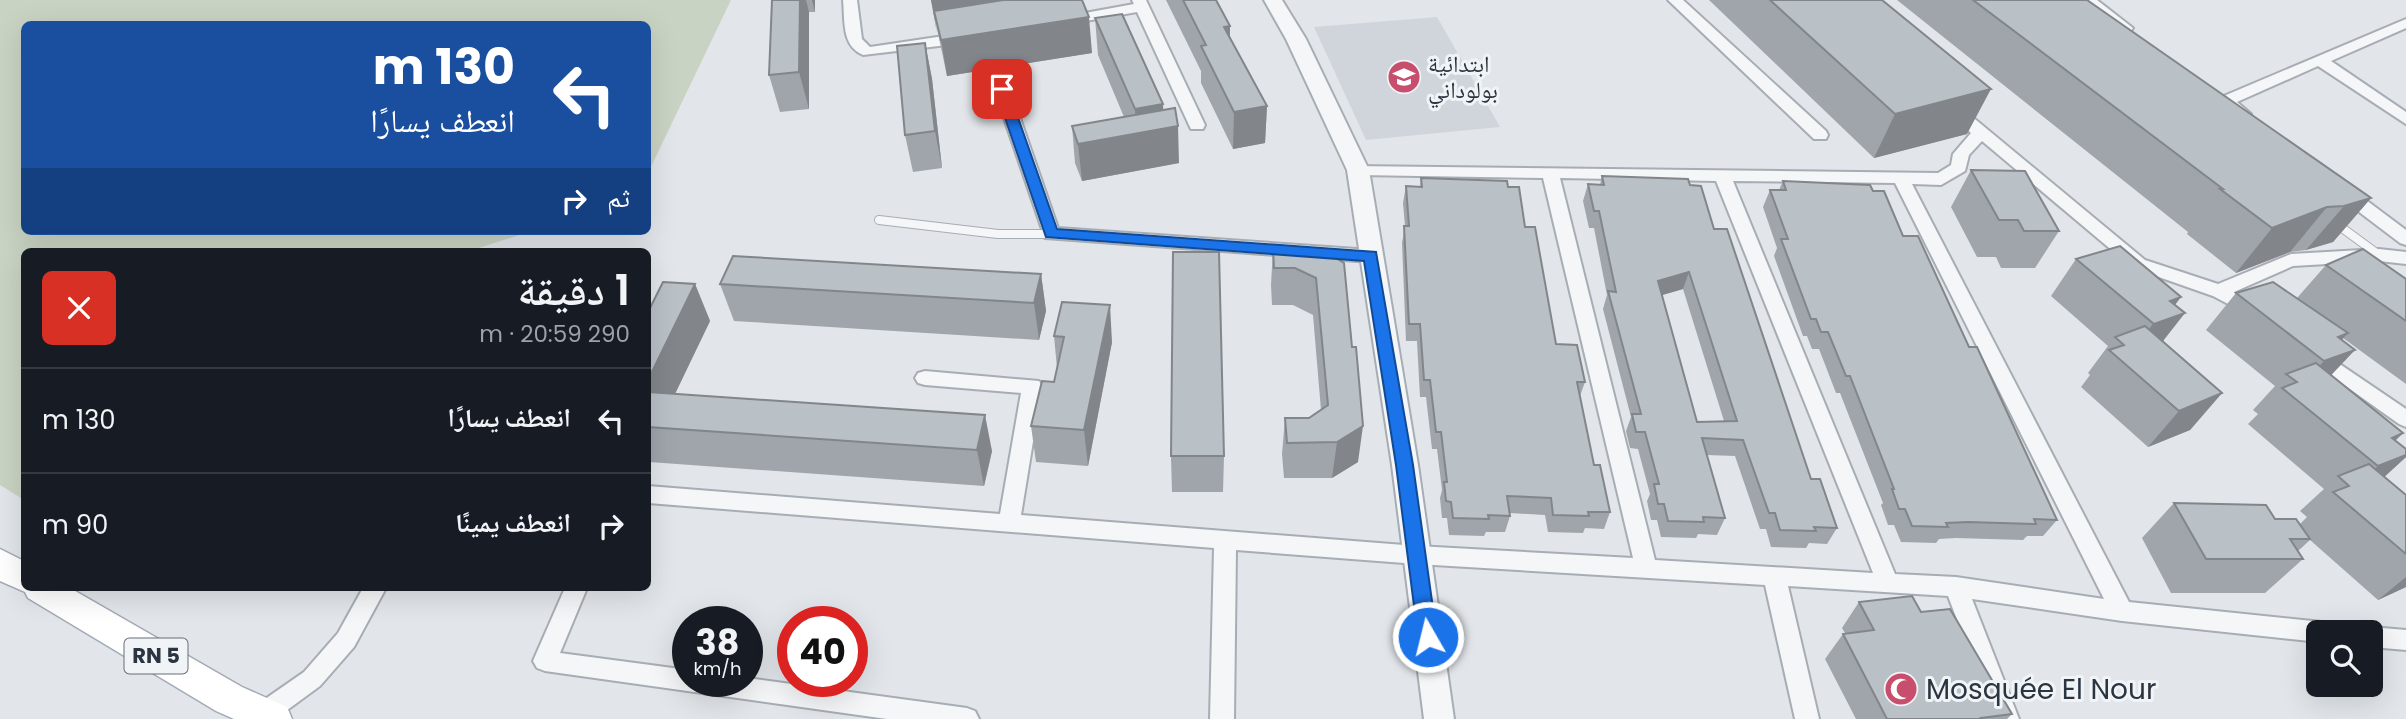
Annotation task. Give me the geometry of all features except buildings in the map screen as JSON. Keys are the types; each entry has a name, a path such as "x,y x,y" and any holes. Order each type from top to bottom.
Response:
{"main road":[{"path":"0,563 21,576"},
{"name":"RN 5","path":"45,591 229,699 268,716"}],"street":[{"path":"850,0 854,39 859,48 868,52 979,35"},
{"path":"1273,0 1296,38 1358,170 1417,555 1439,719"},
{"path":"1675,0 1820,135"},
{"path":"2088,0 2141,39"},
{"path":"1046,23 1140,4 1196,125"},
{"path":"2257,125 2220,97 2319,60 2406,23"},
{"path":"2319,60 2406,119"},
{"path":"1002,89 1051,234 1371,256"},
{"path":"1939,97 2139,264 2219,291 2241,305"},
{"path":"1358,170 1941,179 1959,167 1961,154 1982,132"},
{"path":"1550,173 1646,569"},
{"path":"1723,176 1888,583"},
{"path":"1901,178 2122,611"},
{"path":"2332,182 2406,239"},
{"path":"2219,291 2291,260 2379,255 2406,258"},
{"path":"2325,260 2345,275"},
{"path":"2296,342 2406,419"},
{"path":"925,378 1032,386 1009,523"},
{"path":"2351,378 2362,415"},
{"path":"651,495 1417,555 1956,587 2122,611 2306,630"},
{"path":"1222,719 1225,540"},
{"path":"1774,575 1807,719"},
{"path":"1956,587 2007,719"},
{"path":"268,716 313,679 346,640 374,591"},
{"path":"575,591 545,661 672,679"},
{"path":"2383,638 2406,640"},
{"path":"763,691 967,719"}],"lane":[{"path":"2323,214 2379,255"},
{"path":"879,220 998,234 1051,234"}],"shaded area":[{"name":"ابتدائية بولوداني","path":"1437,17 1500,127 1366,140 1314,27"}],"green space":[{"path":"0,0 731,0 651,167 651,21 21,21 21,235 519,235 479,248 21,248 21,498 0,485"}],"place":[{"name":"ابتدائية بولوداني","path":"1404,77"},
{"name":"Mosquée El Nour","path":"1901,689"}],"route":[{"path":"1002,89 1051,234 1371,256 1405,465 1428,637"}]}
